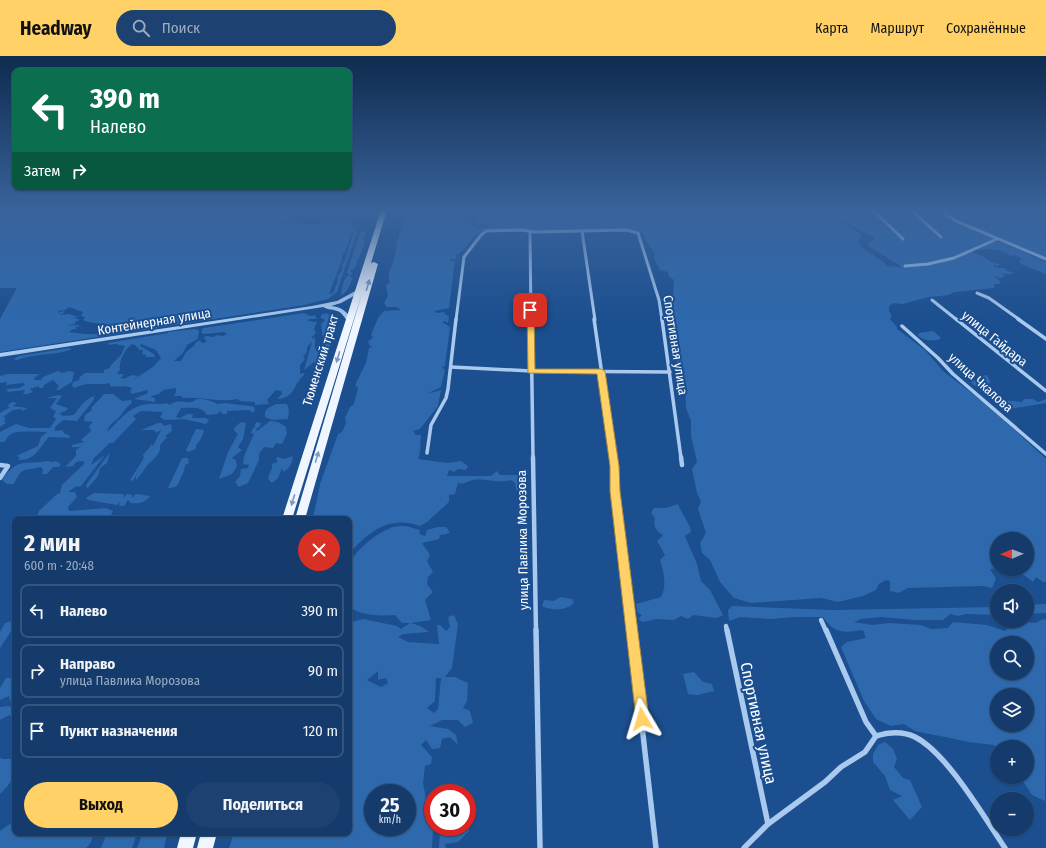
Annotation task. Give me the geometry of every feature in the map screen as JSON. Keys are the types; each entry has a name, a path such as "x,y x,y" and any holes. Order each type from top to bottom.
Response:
{"main road":[{"name":"Тюменский тракт","path":"288,516 372,247"},
{"name":"Тюменский тракт","path":"301,516 379,247"},
{"path":"185,848 189,836"},
{"path":"205,848 208,836"}],"street":[{"path":"427,453 431,425 446,398 464,258 472,247"},
{"name":"улица Павлика Морозова","path":"530,247 540,848"},
{"path":"584,247 614,466 615,491 656,848"},
{"name":"Спортивная улица","path":"642,247 659,300 682,465"},
{"path":"905,266 928,264 954,258 979,247"},
{"path":"1018,247 1046,259"},
{"name":"Контейнерная улица","path":"0,356 312,308 339,302 358,291"},
{"path":"977,293 989,298 1046,339"},
{"name":"улица Гайдара","path":"932,300 1046,391"},
{"name":"Контейнерная улица","path":"312,308 328,307 339,309 346,314 349,320"},
{"name":"улица Чкалова","path":"902,326 938,358 953,374 1046,454"},
{"path":"451,367 531,371 670,372"},
{"path":"0,465 8,466 0,478"},
{"path":"821,620 866,722 876,736"},
{"name":"Спортивная улица","path":"726,626 768,824"},
{"path":"744,848 768,824 825,782 842,767 865,752 871,746 876,736 885,733 905,734 925,742 935,751 1005,848"}],"shaded area":[{"path":"0,247 347,247 342,256 342,260 329,294 333,293 338,280 337,276 340,274 342,264 344,263 349,247 352,247 337,292 328,299 304,305 0,352 0,319 17,288 0,288","holes":["69,307 83,312 81,316 85,317 83,320 92,323 111,325 120,331 94,334 69,332 73,329 77,329 75,327 82,326 66,326 75,324 75,322 80,320 73,317 79,317 69,314 60,315 65,312 64,311 58,313 58,311 65,310"]},
{"path":"356,247 363,247 357,260 356,267 350,271 353,273 349,276 353,278 350,285 341,295 344,282 349,275 347,272"},
{"path":"396,247 466,247 456,255 456,259 450,259 451,261 455,261 449,308 434,311 437,313 444,312 449,316 448,323 445,321 442,322 450,327 445,366 442,367 445,370 441,387 427,394 441,390 438,406 420,429 413,431 416,435 421,435 418,459 447,463 461,461 468,466 466,470 458,469 454,472 449,470 447,476 491,476 497,471 500,475 522,475 522,487 519,490 516,490 515,483 511,480 473,480 462,484 458,483 455,494 449,495 449,502 427,522 420,526 409,523 389,524 372,532 352,550 352,516 314,516 320,484 338,434 342,432 346,423 345,418 350,407 354,404 358,388 355,385 366,363 369,348 373,347 370,346 368,342 373,337 371,335 378,318 384,311 401,310 397,307 387,307 384,303 388,296 386,285 390,282 390,272"},
{"path":"650,247 862,247 887,266 902,267 870,247 1012,247 1046,262 1046,274 1021,264 1019,261 1022,259 1015,255 1012,256 1002,251 989,249 978,250 981,248 972,252 983,256 989,261 999,264 999,266 994,265 994,267 1005,268 1007,271 1013,272 1012,274 1002,274 1005,276 1000,278 994,276 1001,282 999,284 994,284 994,288 954,292 949,295 929,297 902,304 894,303 889,306 889,311 892,316 890,319 897,329 925,350 943,371 991,408 1046,459 1046,582 1043,582 1036,577 1033,582 1025,576 1034,576 1034,532 990,532 990,576 994,576 996,579 994,584 990,584 990,588 983,586 908,588 899,593 890,591 890,581 886,580 879,584 876,590 863,596 838,602 821,598 751,603 734,598 720,582 710,560 702,553 700,543 706,533 698,509 701,501 697,493 692,469 697,462 691,436 691,421 686,408 685,387 681,369 676,364 678,358 670,315 669,304 673,295 674,280 669,277 668,272 660,270 654,258 655,253"},
{"path":"1021,247 1046,247 1046,258"},
{"path":"304,313 310,316 315,315 317,319 309,319 308,321 317,322 314,329 316,333 312,339 315,337 315,349 320,352 323,350 321,324 325,320 321,318 321,315 326,313 330,315 328,320 332,321 334,326 330,333 331,342 329,351 321,368 316,369 313,367 316,364 314,362 304,370 312,342 307,347 307,352 303,357 305,359 300,365 300,374 304,373 304,375 291,394 277,399 282,394 281,391 276,390 267,400 269,404 255,405 255,402 240,401 237,399 224,400 183,398 181,396 174,396 176,388 163,390 159,394 152,396 151,397 155,398 155,402 134,399 148,393 147,390 132,394 130,392 132,388 126,386 110,386 110,383 88,384 75,388 72,386 73,382 79,380 85,373 104,373 104,370 110,368 110,366 121,355 125,346 115,344 109,345 108,343 168,332 194,329 199,330 198,339 187,345 183,353 174,361 181,361 186,352 195,345 195,343 200,340 202,343 206,342 203,338 206,336 213,337 227,334 224,332 201,333 203,328","holes":["132,344 140,350 143,350 142,354 146,355 146,357 155,357 154,354 140,346 141,344 156,350 161,358 153,367 133,380 138,376 132,375 124,379 121,378 124,374 117,374 120,370 120,363 129,346"]},
{"path":"933,331 941,338 938,340 929,340 918,336 919,333"},
{"path":"69,348 72,349 59,353 31,356 17,360 13,359 19,356"},
{"path":"58,371 62,373 69,371 74,372 72,382 59,390 56,390 59,386 53,380 44,385 43,388 39,388 39,386 30,389 33,392 27,394 23,394 25,390 8,392 6,389 19,388 25,385 23,383 6,385 7,382 0,383 0,376 7,374 40,374 34,378 35,380 41,380 43,377"},
{"path":"987,375 990,381 989,386 980,389 972,384 971,381 979,380 981,376"},
{"path":"104,394 113,394 122,401 131,400 132,403 111,424 107,432 121,418 141,405 167,403 170,405 175,402 192,402 197,399 203,399 217,404 225,403 250,406 254,407 255,410 253,413 249,410 227,411 227,414 222,414 221,411 217,414 207,415 203,410 181,408 176,417 180,418 187,414 193,414 192,418 206,418 209,420 206,424 184,419 165,420 160,417 163,412 141,411 133,416 136,419 113,443 110,443 94,458 91,465 105,455 81,486 75,487 68,492 75,492 77,497 68,507 69,511 106,508 113,511 110,516 37,516 39,511 60,493 62,485 85,463 82,461 76,462 73,466 65,467 76,456 76,450 80,447 72,447 72,445 84,442 81,440 91,431 89,426 93,422 84,421 85,415 92,410 91,408"},
{"path":"59,395 62,396 56,404 68,408 66,411 59,413 63,416 74,415 85,401 95,396 93,401 77,421 63,420 55,427 55,431 62,430 65,434 69,435 70,438 49,437 33,456 24,460 18,460 20,457 16,456 38,446 41,437 47,432 14,433 4,442 0,442 0,432 16,424 29,428 50,428 56,419 53,417 56,411 50,408 57,398 46,398"},
{"path":"1024,399 1033,399 1038,402 1046,399 1046,403 1003,410 998,407 1001,400 1022,402"},
{"path":"12,402 17,403 13,406 27,408 23,411 21,409 13,410 3,417 6,418 4,421 6,423 0,427 0,413 10,407 7,406"},
{"path":"276,404 287,404 289,410 288,419 272,420 265,417 265,412 268,408"},
{"path":"270,421 278,422 286,427 287,434 282,444 276,443 273,448 264,447 259,454 259,460 248,483 239,487 235,482 240,476 241,469 248,468 249,465 243,464 244,456 254,434 251,433 253,428 257,422 261,423 256,429 257,431"},
{"path":"241,422 246,423 243,439 238,447 242,450 232,458 236,460 237,466 232,474 219,479 228,452 238,434 234,431 235,427"},
{"path":"158,423 162,423 164,426 171,424 172,431 165,436 167,437 160,445 159,452 138,478 136,480 136,476 148,453 133,481 130,480 144,458 143,455 152,444 153,446 161,430 156,433 154,430 141,430"},
{"path":"196,429 204,430 196,445 196,449 188,452 186,450"},
{"path":"110,452 107,463 100,468 98,476 87,489 86,485"},
{"path":"293,456 289,467 283,472 282,468 278,478 272,483 268,479 272,464 278,462 276,459 277,457 284,459"},
{"path":"182,458 188,458 189,463 185,465 184,471 177,486 168,488"},
{"path":"56,461 61,464 59,467 53,467 47,474 42,474 43,470 41,467 24,470 19,474 14,484 7,484 2,480 12,468 17,465 22,463"},
{"path":"94,493 124,494 123,498 127,494 132,495 132,498 136,494 150,496 142,502 131,503 128,500 124,506 119,506 120,502 117,505 88,500 86,498"},
{"path":"678,504 691,529 691,532 685,536 697,564 701,581 710,590 723,615 717,618 693,615 688,619 681,616 674,620 656,619 643,622 638,619 642,615 638,613 636,604 661,597 664,588 664,574 660,560 665,555 657,541 663,535 656,528 654,524 655,518 651,513 654,508 666,508"},
{"path":"406,526 420,530 419,534 425,536 427,530 438,527 446,527 450,532 440,535 439,539 422,543 430,555 427,561 433,572 428,577 427,584 433,592 425,600 431,620 411,623 420,626 429,632 403,634 398,637 408,642 439,644 437,625 440,625 446,631 450,627 448,617 454,615 458,624 452,668 445,677 455,677 468,683 467,701 463,708 470,711 473,723 465,727 458,720 442,720 430,726 448,729 456,735 458,745 450,737 442,739 440,748 432,749 426,740 421,745 432,757 431,764 425,766 423,783 424,836 433,836 432,848 229,848 233,836 352,836 352,622 363,619 397,626 401,629 410,623 402,623 395,615 371,615 352,608 352,559 368,542 381,532 388,529","holes":["378,671 378,680 386,678 388,683 381,687 367,680","436,678 441,678 438,709 434,713 427,708 435,701"]},
{"path":"560,597 572,599 574,603 563,609 550,609 542,606 544,600 554,601"},
{"path":"1046,604 1046,613 1034,614 1034,605"},
{"path":"732,606 832,610 990,607 990,615 966,614 958,616 950,614 943,620 915,620 881,617 861,619 854,622 872,625 889,623 921,625 931,629 948,628 953,622 987,625 990,626 990,628 1005,631 1008,628 1034,628 1034,623 1043,619 1046,620 1045,801 1034,796 1034,792 1030,792 1025,784 1034,784 1034,740 990,740 990,745 969,742 915,731 904,724 891,726 876,719 864,701 841,647 847,642 866,638 863,630 850,632 840,631 827,623 823,617 770,619 740,617 729,621 728,610"},
{"path":"12,621 12,630 0,648 0,632 5,623"},
{"path":"694,672 703,682 712,684 714,691 698,695 688,694 683,674"},
{"path":"6,678 12,678 12,701 10,701 9,696 0,700 0,688"},
{"path":"0,707 12,707 12,716 9,715 0,720"},
{"path":"885,742 893,749 897,759 894,767 903,778 910,780 922,807 910,820 893,800 902,796 890,790 885,776 873,762 873,754 878,745"},
{"path":"0,757 2,759 12,759 12,779 0,794"},
{"path":"12,822 12,836 92,836 92,839 86,848 0,848 0,831"},
{"path":"106,836 136,836 132,848 101,848"},
{"path":"142,836 166,836 164,848 137,848"},
{"path":"440,836 464,836 458,842 445,844 446,848 439,848"}],"route":[{"path":"530,310 531,371 601,371 614,466 615,491 642,719"}]}
